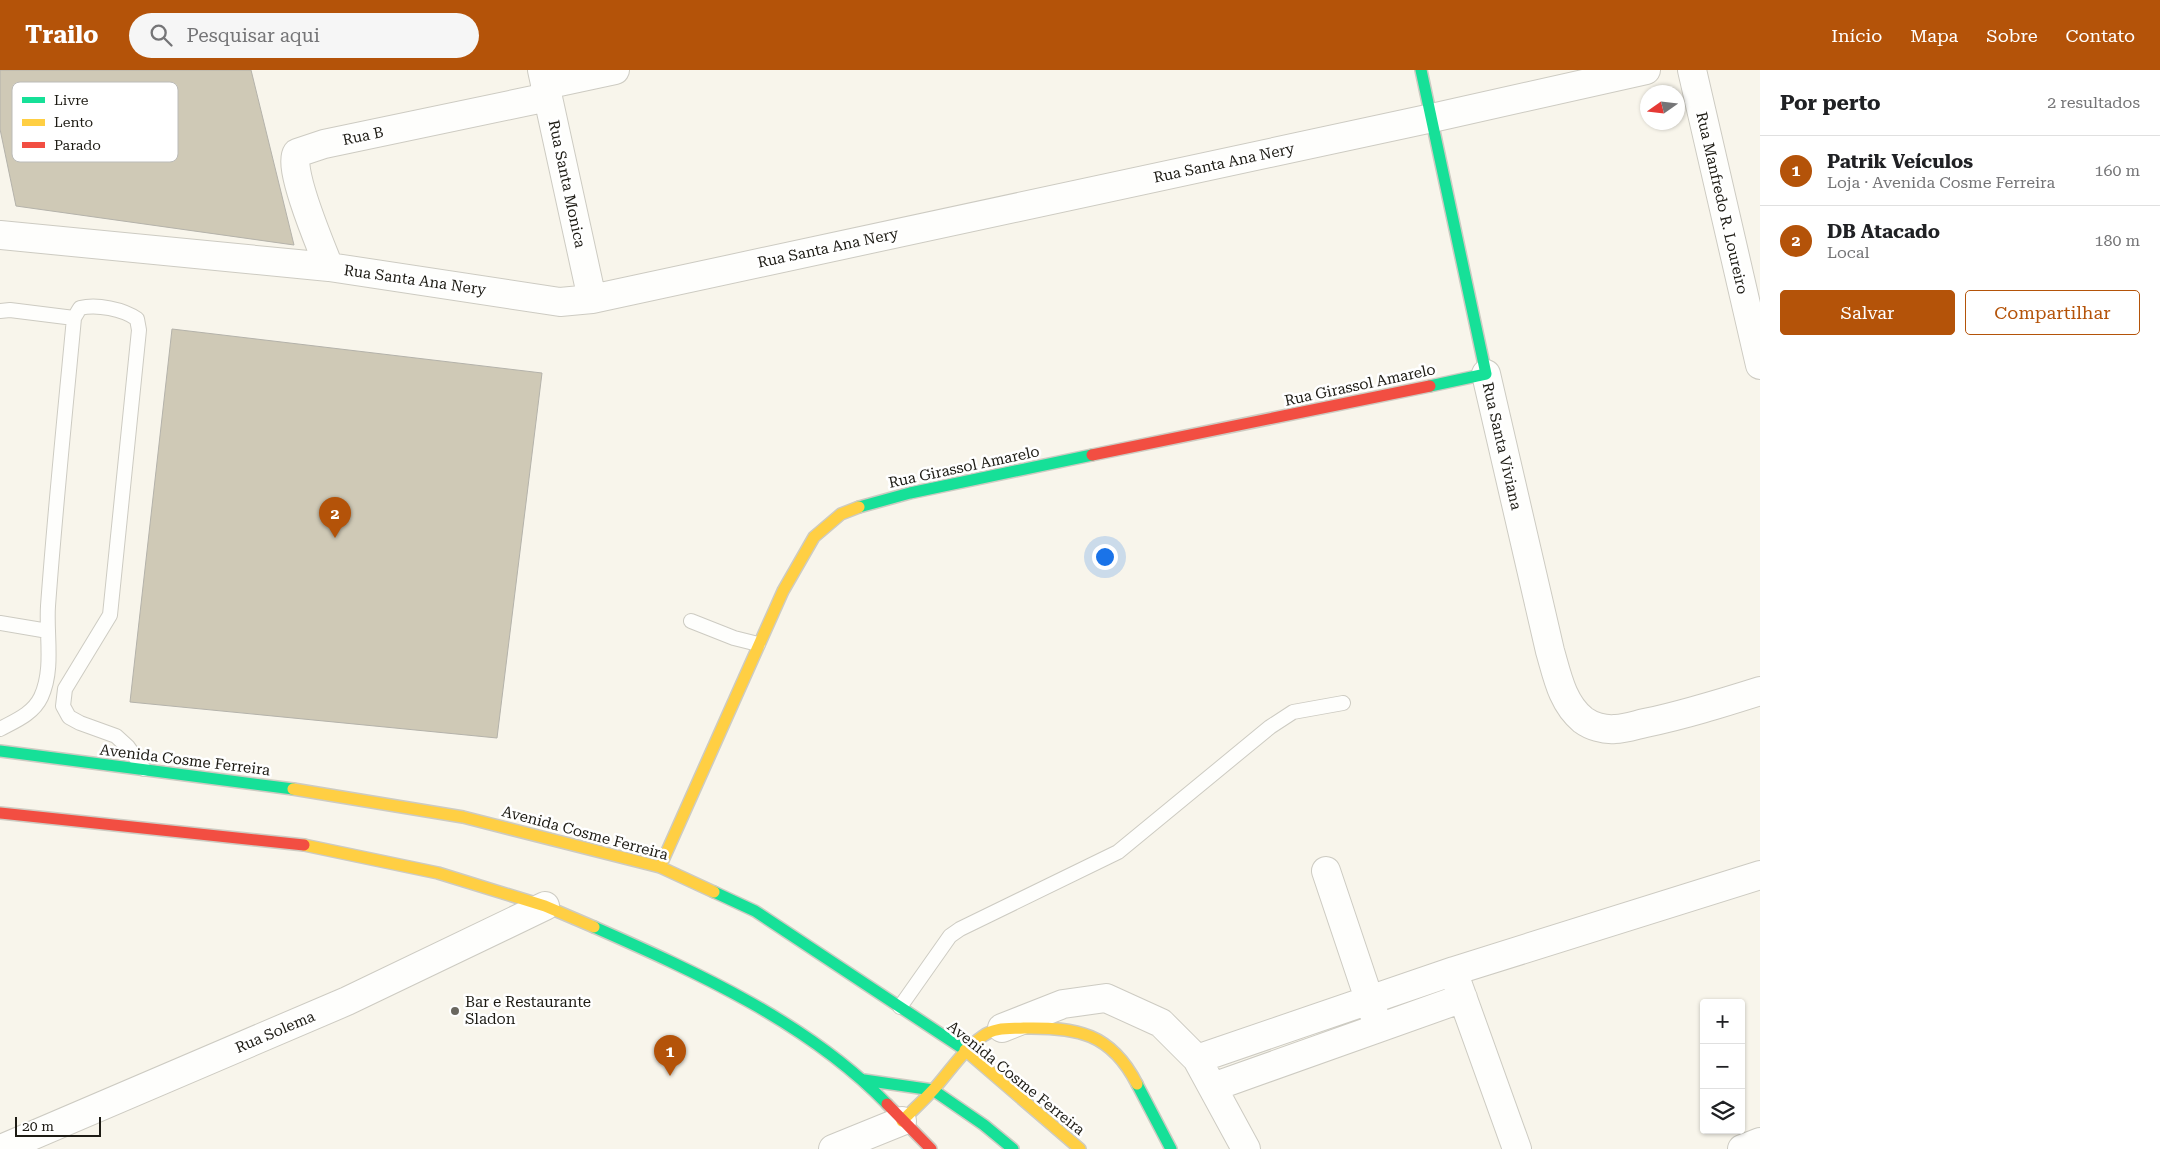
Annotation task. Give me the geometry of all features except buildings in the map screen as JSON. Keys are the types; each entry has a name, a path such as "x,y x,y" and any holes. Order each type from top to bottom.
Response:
{"main road":[{"name":"Rua Santa Viviana","path":"1421,70 1486,374"},
{"name":"Rua Girassol Amarelo","path":"660,867 783,591 814,537 841,514 871,502 1486,374"},
{"name":"Avenida Cosme Ferreira","path":"0,751 284,787 463,817 660,867 755,911 966,1051 1080,1149"},
{"path":"0,813 302,844 438,873 544,906 685,967 749,1002 806,1038 864,1080 931,1149"},
{"path":"902,1121 933,1090 966,1051 984,1035 998,1029 1045,1028 1086,1033 1110,1047 1131,1072 1171,1149"},
{"path":"864,1080 933,1090 984,1125 1013,1149"}],"street":[{"path":"545,84 615,70"},
{"name":"Rua Santa Ana Nery","path":"0,235 329,267 560,302 592,299 1646,70"},
{"name":"Rua Manfredo R. Loureiro","path":"1692,70 1760,365"},
{"name":"Rua B","path":"329,267 297,178 294,162 297,153 545,84"},
{"name":"Rua Santa Monica","path":"545,84 592,299"},
{"name":"Rua Santa Viviana","path":"1486,374 1550,651 1564,695 1583,720 1594,726 1616,729 1676,717 1760,691"},
{"path":"1326,871 1378,1028"},
{"path":"1197,1059 1454,971 1760,875"},
{"name":"Rua Solema","path":"1,1149 347,1001 544,906"},
{"path":"1454,971 1517,1149"},
{"path":"998,1029 1063,1004 1106,998 1161,1023 1197,1059 1246,1149"},
{"path":"1213,1087 1463,998"},
{"path":"833,1149 902,1121"},
{"path":"1742,1149 1760,1142"}],"lane":[{"path":"0,729 20,719 31,710 41,697 48,669 48,608 74,318 80,308 89,306 128,313 137,319 139,330 110,615 65,689 63,706 69,717 116,736 128,747 144,770"},
{"path":"0,311 10,310 74,318"},
{"path":"691,621 734,638 758,644"},
{"path":"0,623 48,631"},
{"path":"900,1007 950,936 960,929 1118,852 1270,727 1293,712 1343,703"}],"traffic: fast":[{"path":"1421,70 1486,374 1430,386"},
{"path":"859,507 910,493 1092,455"},
{"path":"0,751 293,789"},
{"path":"714,892 755,911 965,1050"},
{"path":"594,927 711,981 787,1024 823,1048 887,1104"},
{"path":"864,1080 933,1090 984,1125 1013,1149"},
{"path":"1137,1084 1171,1149"}],"traffic: slow":[{"path":"660,867 783,591 814,537 841,514 859,507"},
{"path":"293,789 463,817 660,867 714,892"},
{"path":"304,845 438,873 545,906 594,927"},
{"path":"902,1121 934,1089 976,1041 988,1033 998,1030 1024,1028 1060,1029 1091,1036 1116,1054 1127,1067 1137,1084"},
{"path":"965,1050 1080,1149"}],"traffic: jam":[{"path":"1092,455 1430,386"},
{"path":"0,813 304,845"},
{"path":"887,1104 931,1149"}],"place":[{"name":"DB Atacado","path":"335,538"},
{"name":"Bar e Restaurante Sladon","path":"455,1011"},
{"name":"Patrik Veículos","path":"670,1076"}]}
